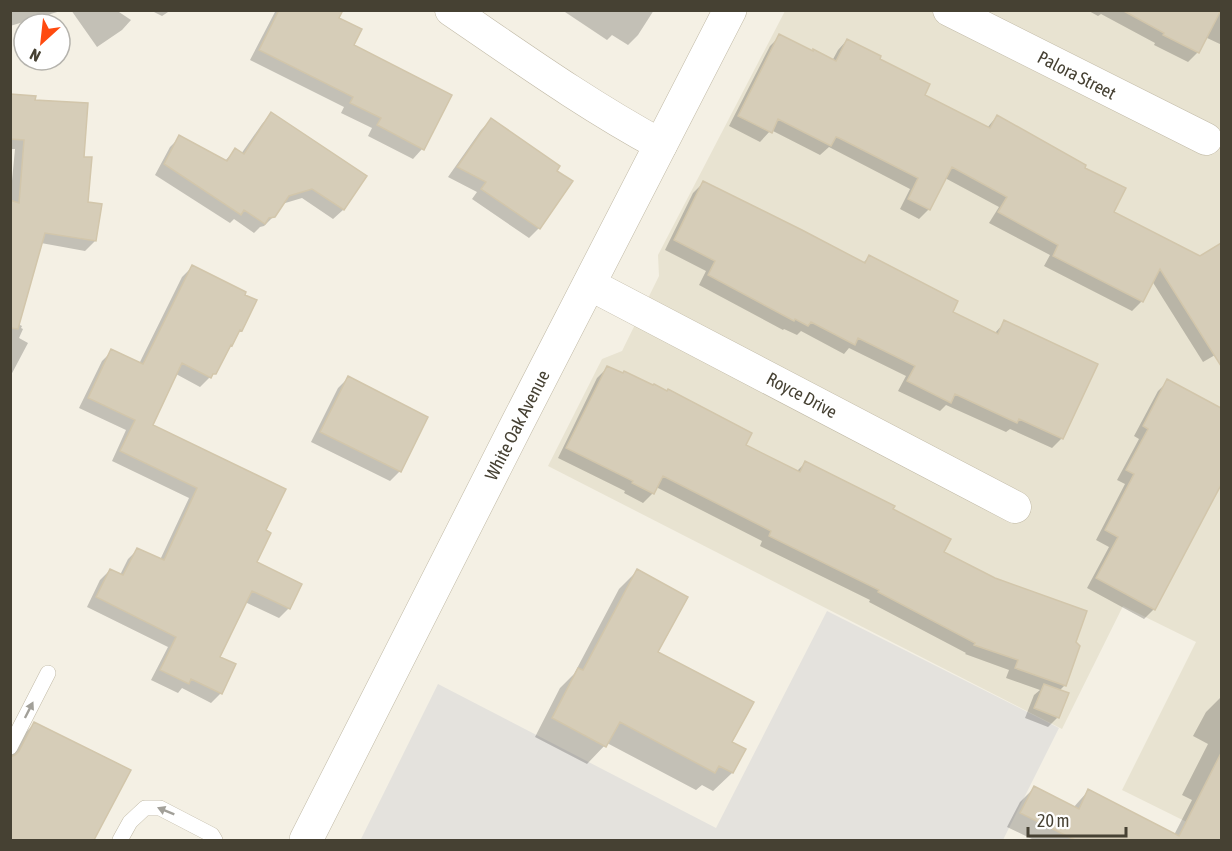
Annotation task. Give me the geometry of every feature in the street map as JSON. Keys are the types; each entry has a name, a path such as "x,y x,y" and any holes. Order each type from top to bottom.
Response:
{"street":[{"path":"451,10 573,93 660,145"},
{"name":"White Oak Avenue","path":"306,840 730,10"},
{"name":"Palora Street","path":"949,10 1206,139"},
{"name":"Royce Drive","path":"589,284 1015,507"}],"lane":[{"path":"10,747 48,673"},
{"path":"120,840 130,822 145,808 160,807 212,835 215,840"}],"shaded area":[{"path":"785,11 1221,11 1221,839 1122,790 1196,642 1123,606 1062,729 548,466 602,359 622,351 659,276 658,255"},
{"path":"827,611 1059,728 1003,840 361,839 438,684 716,828"}],"building":[{"path":"279,10 343,10 339,18 362,29 354,45 452,95 424,150 377,125 381,118 350,103 353,97 259,50"},
{"path":"1122,10 1221,10 1199,53 1163,35 1164,33"},
{"path":"779,34 836,61 847,39 881,56 880,59 930,84 925,95 990,128 997,115 1086,165 1085,168 1126,188 1114,212 1200,256 1221,243 1221,366 1160,269 1143,302 1053,256 1058,245 998,212 1007,197 952,167 930,210 908,199 918,178 839,138 836,137 831,146 778,119 772,133 738,116"},
{"path":"10,94 36,96 35,100 88,103 84,157 92,157 88,202 102,204 96,241 45,233 18,329 10,328 10,200 19,203 24,140 10,139"},
{"path":"271,112 367,176 344,210 312,189 289,196 275,217 269,218 265,224 244,210 241,215 164,164 179,135 227,161 235,148 244,154"},
{"path":"491,118 560,166 557,171 573,181 540,229 481,189 486,182 457,167"},
{"path":"703,181 865,263 869,255 958,301 953,312 998,334 1004,320 1098,364 1063,439 1019,419 1017,423 955,394 951,403 907,381 915,366 858,338 855,345 811,322 808,326 795,319 794,321 708,275 715,261 674,240"},
{"path":"192,265 246,292 245,295 257,300 242,331 240,330 216,374 213,374 211,378 182,363 153,425 286,489 266,530 271,533 257,562 302,584 290,609 252,591 220,657 236,664 222,694 191,679 189,684 160,670 176,637 96,597 110,569 123,575 137,548 164,560 197,488 120,451 135,420 88,398 111,349 143,364"},
{"path":"607,366 623,373 624,371 667,391 668,389 752,433 746,445 800,472 805,461 895,506 893,509 951,539 944,552 995,578 1087,611 1076,642 1080,646 1066,686 1015,668 1018,660 974,645 975,643 878,592 879,590 769,536 771,531 663,476 654,494 566,448"},
{"path":"348,376 428,417 401,472 320,432"},
{"path":"1167,379 1221,408 1221,485 1155,610 1096,578 1118,537 1105,530 1134,474 1126,470 1148,429 1143,426"},
{"path":"637,569 688,597 658,652 754,702 732,742 746,749 733,773 719,766 715,773 620,722 606,747 552,718 578,668 583,670"},
{"path":"1044,684 1069,693 1059,718 1034,708"},
{"path":"34,722 131,770 94,840 10,840 10,757 19,751"},
{"path":"1221,753 1221,840 1075,840 1020,813 1034,786 1079,809 1088,789 1179,836"}]}
